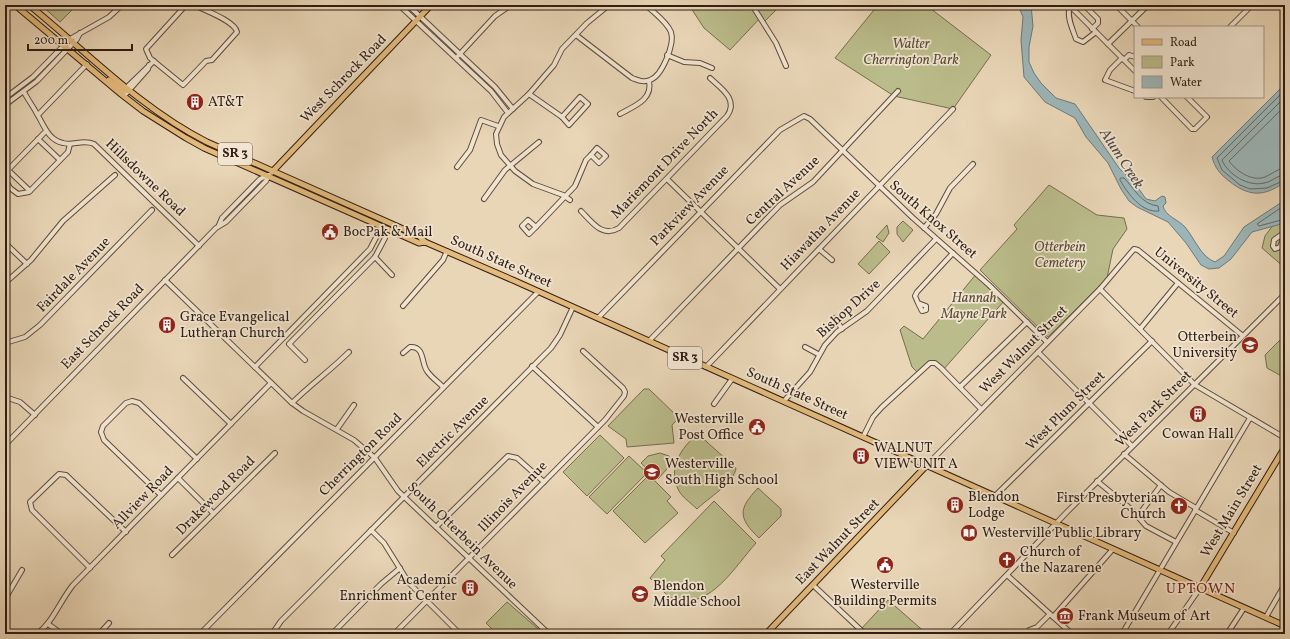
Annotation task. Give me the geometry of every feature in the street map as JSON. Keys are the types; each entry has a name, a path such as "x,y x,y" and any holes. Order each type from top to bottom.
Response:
{"main road":[{"name":"South State Street","path":"15,5 69,48 101,77 196,137 385,220 447,251 1160,570"},
{"name":"South State Street","path":"29,5 70,39 125,92 136,105 193,142 419,243 423,239"},
{"name":"West Schrock Road","path":"273,170 431,5"},
{"path":"136,105 140,104 155,111"},
{"path":"146,112 155,114 188,135 196,137"},
{"path":"193,142 200,141 219,150 229,152"},
{"name":"East Schrock Road","path":"269,175 273,170"},
{"path":"269,175 274,174 314,191 319,191"},
{"path":"344,209 353,209 380,222 385,220"},
{"path":"382,226 387,224 404,232 413,233"},
{"name":"West Main Street","path":"1200,588 1285,447"},
{"name":"East Walnut Street","path":"766,634 927,465"},
{"name":"SR 3","path":"1160,570 1285,626"}],"street":[{"path":"5,98 33,77 70,39 109,17 122,5"},
{"path":"186,5 147,47 148,55 183,85 206,61 212,60 237,34 237,29 228,21 222,20 216,15 194,5"},
{"path":"399,5 494,95 508,113"},
{"path":"408,5 502,95 513,109"},
{"path":"456,58 495,16 511,5"},
{"path":"570,200 533,184 510,166 501,155 497,144 496,134 498,126 508,113 529,94 554,65 562,49 609,5"},
{"path":"576,35 632,78 640,81 649,81 658,75 668,55 672,38 670,31 646,5"},
{"path":"752,5 776,43 786,66"},
{"path":"1069,6 1070,19 1076,39 1083,42 1094,31 1098,23 1098,19 1084,5"},
{"path":"1116,5 1137,26"},
{"path":"1108,44 1148,5"},
{"path":"1231,26 1252,5"},
{"path":"1069,6 1134,70"},
{"path":"5,105 37,81 74,43 80,33"},
{"path":"668,55 684,62 700,63 712,68"},
{"path":"1134,57 1129,55 1123,59 1110,70 1104,80 1134,91"},
{"path":"125,92 154,61"},
{"path":"38,115 87,64"},
{"name":"Mariemont Drive North","path":"581,211 597,227 609,232 619,228 667,179 727,116 732,107 730,98 710,78"},
{"path":"620,114 639,103 648,94 650,90 649,81"},
{"name":"Hillsdowne Road","path":"24,92 46,131 59,142 70,144 86,142 98,148 199,246"},
{"name":"Central Avenue","path":"649,341 780,205 813,182 841,150 898,92"},
{"path":"529,94 562,117 569,125 588,104 580,97 562,117"},
{"path":"1162,98 1192,129 1197,129 1207,117 1188,98"},
{"name":"Hiawatha Avenue","path":"706,367 953,109"},
{"name":"South Knox Street","path":"804,116 810,119 936,239 990,285 1047,342"},
{"name":"Parkview Avenue","path":"598,318 780,130 804,116"},
{"path":"457,167 470,150 481,120 498,126"},
{"path":"46,131 8,170 5,178 10,188 18,194 23,194 30,191 60,160 70,148 70,144"},
{"path":"38,139 60,160"},
{"path":"484,199 510,166 540,142"},
{"path":"536,227 578,181 584,165 590,155"},
{"path":"924,228 936,214 950,188 973,164"},
{"path":"8,170 30,191"},
{"path":"5,283 27,264 64,221 115,175"},
{"name":"East Schrock Road","path":"5,445 199,246 219,225 222,218 260,179 269,175"},
{"path":"667,179 780,289"},
{"name":"Fairdale Avenue","path":"5,344 25,337 40,325 152,210"},
{"path":"255,367 370,249 382,226"},
{"path":"305,360 289,344 375,257 385,238"},
{"name":"Bishop Drive","path":"784,401 810,372 824,344 868,311 936,239"},
{"path":"5,243 27,264"},
{"name":"University Street","path":"1135,248 1243,336"},
{"name":"West Walnut Street","path":"927,465 1100,288 1135,248"},
{"path":"819,249 832,260"},
{"path":"403,306 443,260 447,251"},
{"path":"918,302 915,296 917,292 953,253"},
{"path":"375,257 392,275"},
{"name":"South Otterbein Avenue","path":"165,280 292,403 303,412 337,429 354,440 374,457 404,497 549,634"},
{"path":"1140,329 1178,283"},
{"path":"1100,288 1195,385 1285,438"},
{"name":"Cherrington Road","path":"200,634 538,292"},
{"name":"West Park Street","path":"950,634 1097,481 1285,294"},
{"name":"Electric Avenue","path":"272,634 281,621 556,342 573,307"},
{"path":"835,318 842,330"},
{"path":"960,388 1027,322"},
{"name":"West Plum Street","path":"995,496 1152,341"},
{"path":"404,353 410,347 418,350 423,356 427,372 443,387"},
{"path":"805,347 818,354"},
{"name":"Illinois Avenue","path":"394,634 598,427 624,396 625,392 583,351"},
{"path":"292,403 309,386 333,368 349,352"},
{"path":"1038,352 1132,446"},
{"path":"863,437 873,417 882,407 928,364 932,363 941,368 981,409"},
{"path":"532,366 598,427"},
{"path":"183,378 231,424"},
{"path":"714,404 732,378"},
{"name":"Allview Road","path":"37,634 48,624 65,595 90,568 271,383"},
{"path":"5,397 20,402 35,415"},
{"path":"161,495 104,440 101,432 103,426 126,403 132,401 139,403 197,459"},
{"path":"337,429 354,405"},
{"path":"1122,634 1250,418"},
{"name":"Drakewood Road","path":"172,555 275,453"},
{"path":"1124,454 1161,485 1234,533"},
{"path":"436,527 508,456 517,458 544,482"},
{"path":"90,568 32,510 30,502 55,476 59,474 66,475 126,532"},
{"path":"178,478 213,513"},
{"path":"1097,481 1138,516 1151,530 1176,542"},
{"path":"1138,516 1161,485"},
{"path":"371,530 384,543 409,583 460,634"},
{"path":"1026,634 1029,630 1038,627 1051,615 1113,549"},
{"path":"332,634 381,584 400,568"},
{"path":"5,599 22,570"},
{"path":"1007,575 1072,634"},
{"path":"1266,617 1285,584"},
{"path":"813,586 865,634"},
{"path":"1168,634 1200,588"},
{"path":"1227,634 1244,608"},
{"path":"99,634 109,623"},
{"path":"48,624 62,634"},
{"path":"855,634 859,629"}],"green space":[{"path":"41,5 77,5 60,22"},
{"path":"689,5 781,5 764,22 761,17 730,50 704,28"},
{"name":"Walter Cherrington Park","path":"878,5 926,5 991,55 953,109 894,96 835,58"},
{"name":"Otterbein Cemetery","path":"1049,185 1097,215 1124,218 1127,229 1113,249 1107,278 1048,337 980,270 1017,229 1014,225"},
{"path":"1282,213 1285,214 1285,268 1262,248 1265,236"},
{"path":"903,221 913,230 903,242 897,234 897,227"},
{"path":"887,225 889,233 883,242 876,237"},
{"path":"879,241 890,252 869,274 858,264"},
{"name":"Hannah Mayne Park","path":"977,273 1005,300 943,370 932,363 918,373 912,367 900,330 904,326 923,339"},
{"path":"1285,335 1285,378 1267,368 1265,355"},
{"path":"644,389 649,389 679,418 672,425 674,443 627,447 626,439 608,426"},
{"path":"698,434 736,468 731,479 697,509 679,491 676,483 675,467 681,452"},
{"path":"600,435 624,458 587,496 563,472"},
{"path":"660,453 669,456 674,461 658,479 641,463 648,456"},
{"path":"629,456 647,473 607,514 589,497"},
{"path":"649,475 671,497 667,501 678,513 645,543 613,511"},
{"path":"758,488 781,509 781,516 759,538 747,525 743,513 751,495"},
{"path":"714,501 756,543 722,583 711,592 700,598 689,601 673,599 650,578 665,560 661,556"},
{"path":"888,600 927,634 869,634 862,628"},
{"path":"507,602 544,634 497,634 486,623"}],"water":[{"path":"696,5 724,5 715,9"},
{"path":"1018,5 1031,5 1033,26 1029,47 1029,62 1041,83 1056,98 1075,104 1119,168 1136,185 1146,199 1155,201 1162,196 1165,197 1166,203 1163,206 1166,213 1185,227 1198,247 1210,260 1215,262 1224,256 1244,227 1285,200 1285,223 1252,232 1231,259 1219,268 1209,269 1201,265 1186,243 1168,222 1137,207 1129,201 1108,163 1086,137 1075,118 1045,102 1024,77 1021,40 1023,17"},
{"path":"1285,84 1285,182 1277,187 1263,192 1257,193 1243,190 1220,173 1216,168 1212,157"}],"place":[{"name":"AT&T","path":"195,102"},
{"name":"BocPak & Mail","path":"330,232"},
{"name":"Grace Evangelical Lutheran Church","path":"167,325"},
{"name":"Otterbein University","path":"1250,345"},
{"name":"Cowan Hall","path":"1198,414"},
{"name":"Westerville Post Office","path":"757,427"},
{"name":"WALNUT VIEW UNIT A","path":"861,456"},
{"name":"Westerville South High School","path":"652,472"},
{"name":"Blendon Lodge","path":"955,505"},
{"name":"First Presbyterian Church","path":"1179,506"},
{"name":"Westerville Public Library","path":"969,533"},
{"name":"Church of the Nazarene","path":"1007,560"},
{"name":"Westerville Building Permits","path":"885,565"},
{"name":"Academic Enrichment Center","path":"470,588"},
{"name":"Blendon Middle School","path":"640,594"},
{"name":"Frank Museum of Art","path":"1065,616"}],"district":[{"name":"UPTOWN","path":"1201,589"}],"water label":[{"name":"Alum Creek","path":"1121,159"}]}
